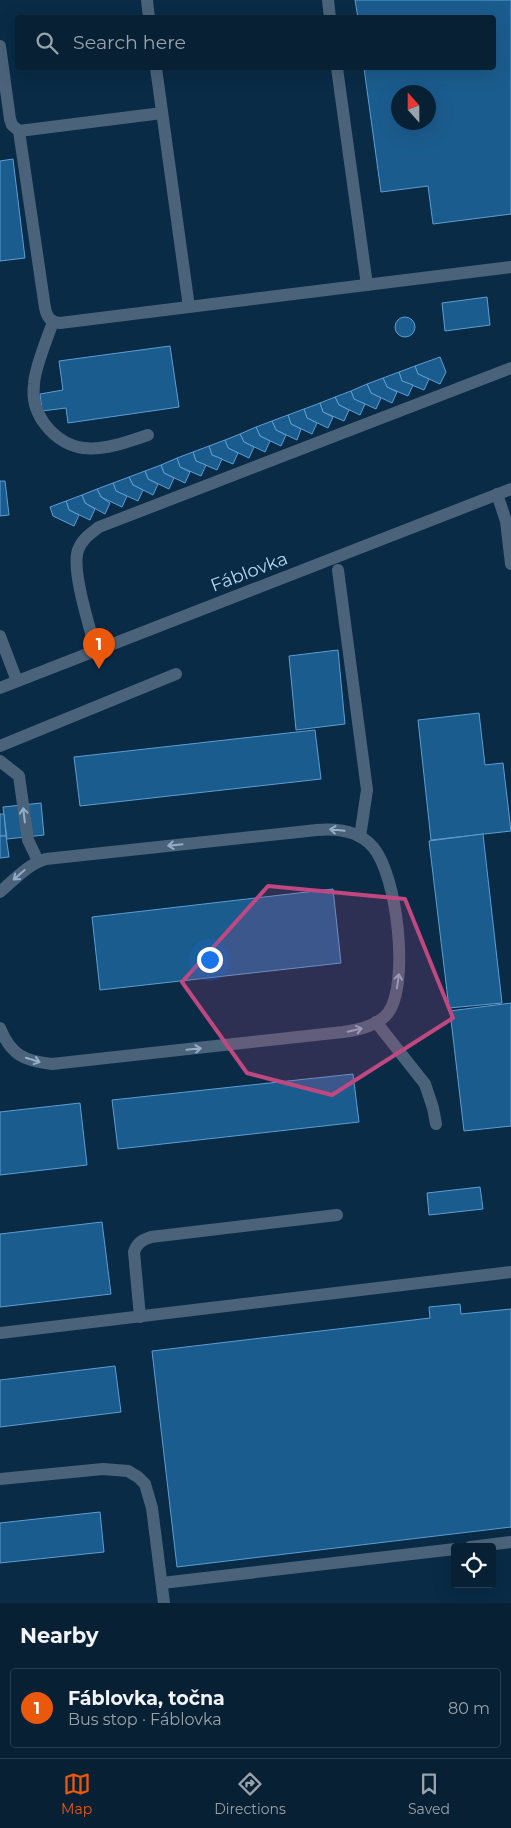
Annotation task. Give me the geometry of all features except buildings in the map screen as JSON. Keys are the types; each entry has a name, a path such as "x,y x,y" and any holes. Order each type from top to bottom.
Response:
{"street":[{"path":"147,0 149,15"},
{"path":"328,0 330,15"},
{"path":"0,46 10,120 12,125 19,131 45,308 48,318 53,322 60,323 511,267"},
{"path":"156,70 189,307"},
{"path":"337,70 367,285"},
{"path":"19,131 162,113"},
{"path":"53,322 34,382 34,398 39,416 51,433 63,442 78,448 95,449 148,435"},
{"path":"96,651 76,565 77,551 84,538 99,527 511,368"},
{"name":"Fáblovka","path":"0,688 511,489"},
{"path":"497,494 506,521 511,564"},
{"path":"338,570 367,790 360,837"},
{"path":"0,636 17,681"},
{"path":"0,746 176,674"},
{"path":"0,762 20,776 28,840 38,861"},
{"path":"0,892 38,861 46,859 325,829 343,830 360,837 373,847 386,870 393,896 399,947 398,983 394,1002 387,1014 376,1022 362,1028 343,1032 52,1064 26,1059 14,1053 4,1046 0,1028"},
{"path":"376,1022 425,1084 434,1108 436,1124"},
{"path":"140,1317 134,1252 136,1245 143,1240 151,1237 337,1215"},
{"path":"0,1333 511,1272"},
{"path":"0,1479 104,1468 128,1471 138,1477 145,1484 152,1508 164,1603"},
{"path":"496,1544 511,1542"},
{"path":"162,1583 451,1548"}],"highlighted area":[{"path":"268,886 405,899 453,1018 332,1095 247,1073 182,982"}],"place":[{"name":"Fáblovka, točna","path":"99,669"}]}
